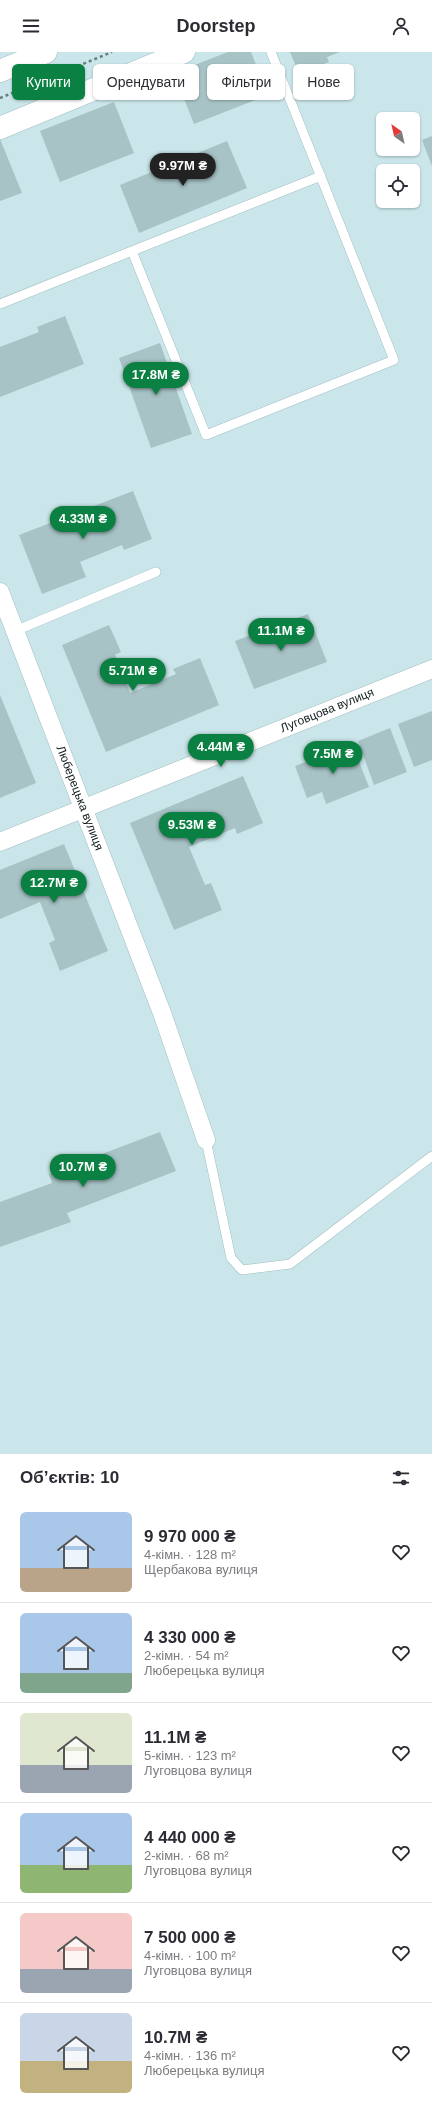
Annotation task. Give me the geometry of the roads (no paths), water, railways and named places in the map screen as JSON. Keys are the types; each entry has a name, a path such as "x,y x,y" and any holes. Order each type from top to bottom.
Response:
{"street":[{"path":"0,71 46,52"},
{"path":"0,128 184,52"},
{"name":"Люберецька вулиця","path":"0,592 162,1013 206,1140"},
{"name":"Луговцова вулиця","path":"0,842 83,807 432,668"}],"lane":[{"path":"132,251 206,435 394,360 271,52"},
{"path":"0,304 321,176"},
{"path":"15,631 156,572"},
{"path":"206,1140 231,1258 242,1270 290,1264 432,1156"}]}
